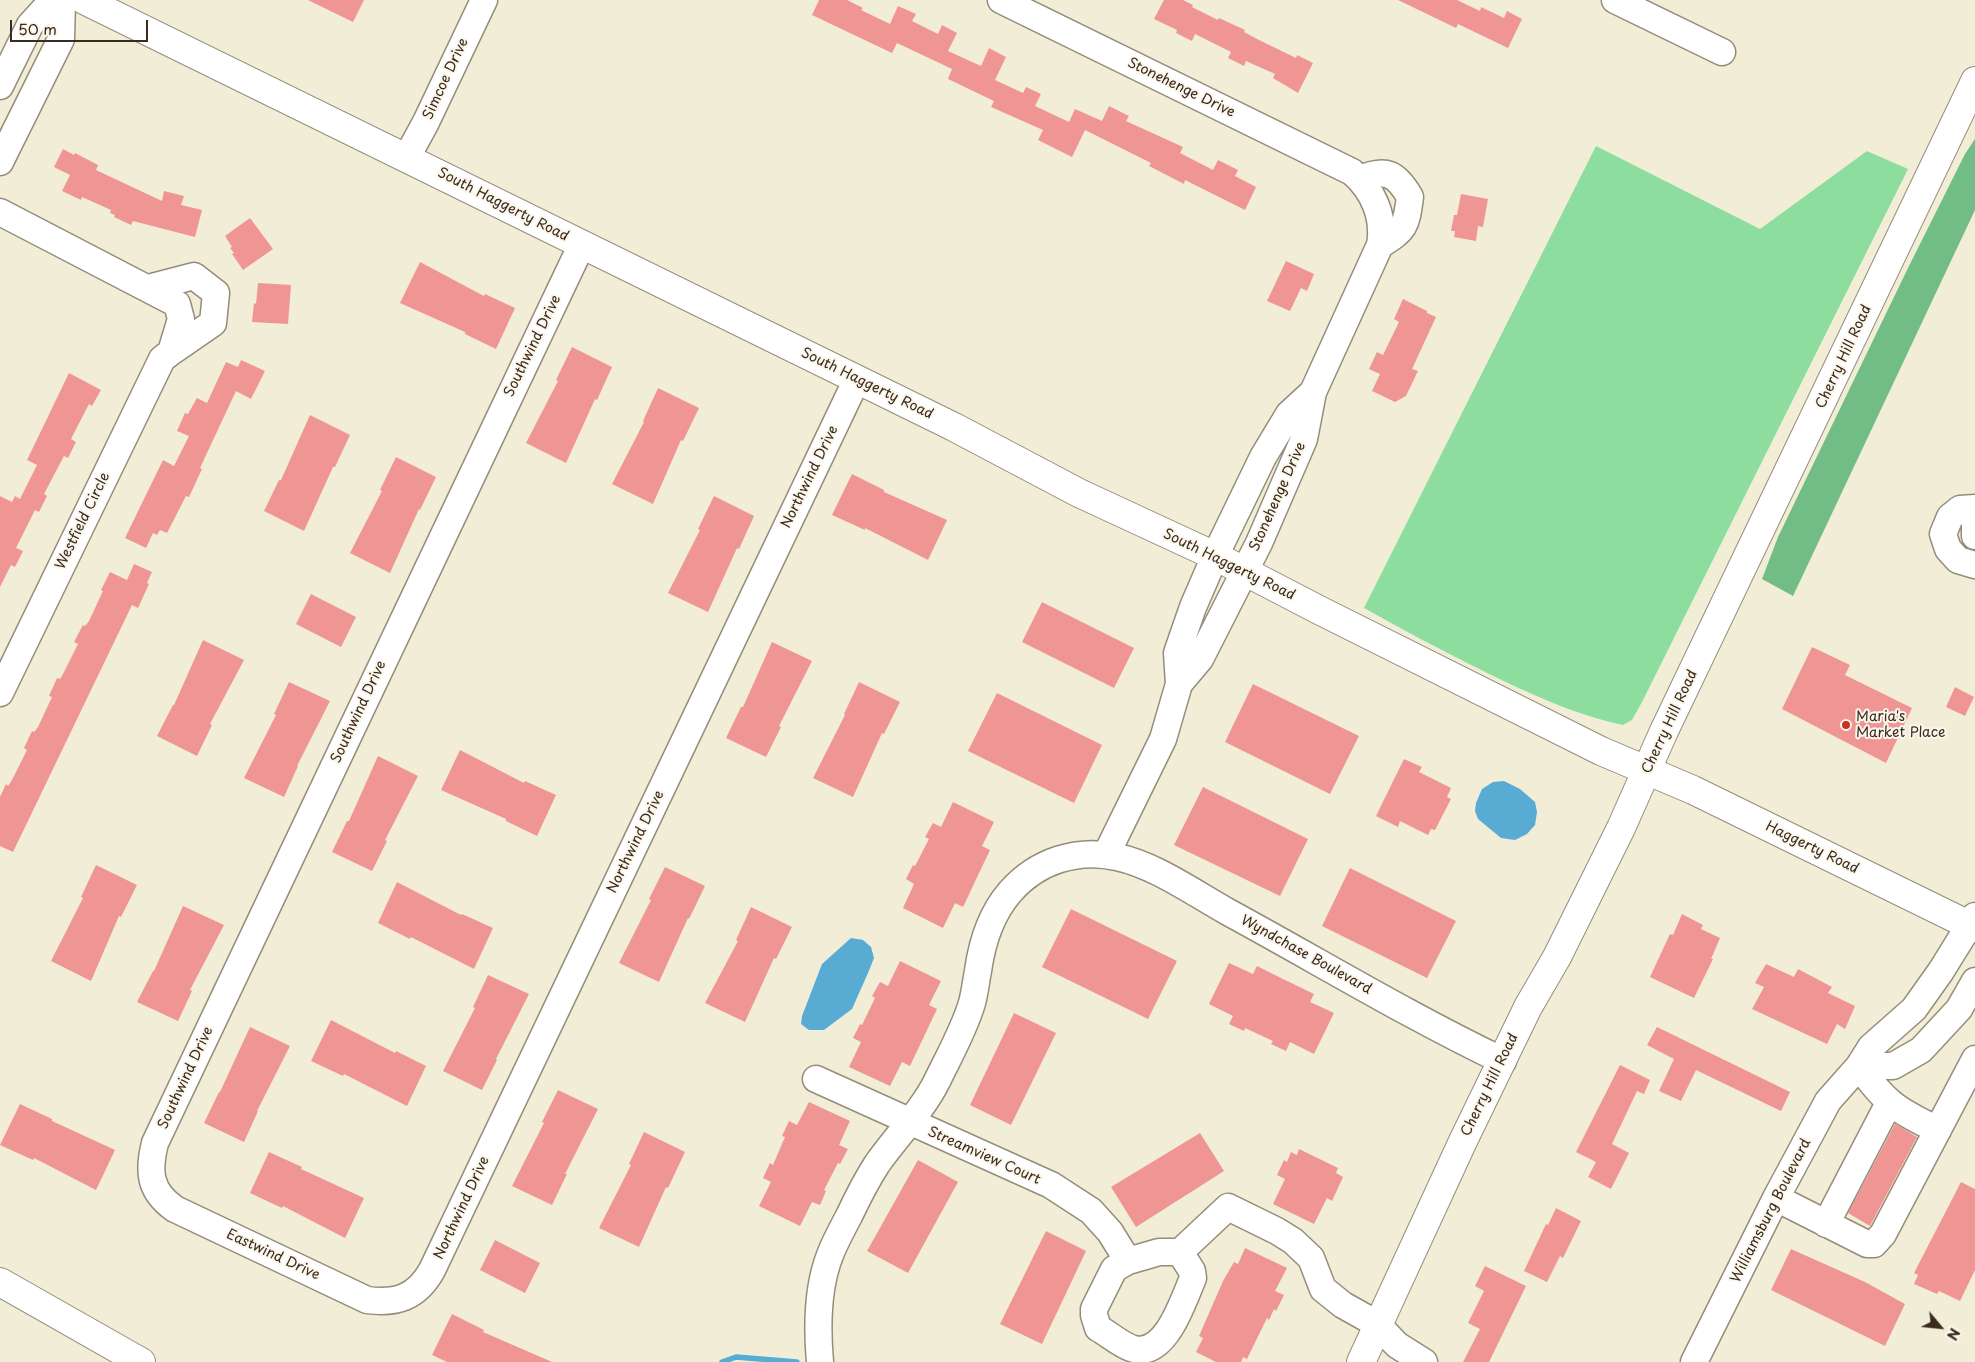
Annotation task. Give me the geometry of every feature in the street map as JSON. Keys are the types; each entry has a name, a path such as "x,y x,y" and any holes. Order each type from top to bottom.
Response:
{"main road":[{"name":"South Haggerty Road","path":"84,0 857,379 970,435 1079,493 1215,556 1601,751 1648,770"},
{"name":"Cherry Hill Road","path":"1361,1362 1463,1141 1528,1007 1561,948 1648,770 1664,731 1975,81"},
{"name":"Haggerty Road","path":"1648,770 1973,923"},
{"path":"0,1282 141,1362"}],"street":[{"path":"0,86 30,25 52,0"},
{"path":"0,162 61,39 62,0"},
{"name":"Simcoe Drive","path":"407,157 426,122 484,0"},
{"name":"Stonehenge Drive","path":"1001,0 1343,168 1360,179 1373,198 1381,225 1380,245 1313,392 1304,439 1260,543 1244,571"},
{"path":"1615,0 1722,52"},
{"path":"1360,179 1372,174 1387,173 1400,180 1410,197 1406,222 1398,234 1380,245"},
{"name":"Westfield Circle","path":"0,212 177,304 181,319 171,352"},
{"name":"Southwind Drive","path":"153,1183 150,1163 155,1143 582,244"},
{"name":"Westfield Circle","path":"0,693 162,359 213,323 216,294 194,276 148,288"},
{"name":"Northwind Drive","path":"404,1297 412,1294 424,1283 432,1270 857,379"},
{"name":"Stonehenge Drive","path":"1215,556 1263,457 1289,414 1313,392"},
{"path":"1975,536 1975,509 1960,509 1950,517 1943,534 1948,549 1958,560 1975,565"},
{"path":"1106,855 1162,739 1179,684 1177,653 1193,607 1215,556"},
{"path":"1179,684 1200,659 1244,571"},
{"name":"Wyndchase Boulevard","path":"819,1350 822,1285 829,1257 862,1188 876,1166 931,1093 972,1003 988,928 996,911 1024,878 1066,856 1081,854 1106,855 1134,862 1161,875 1426,1023 1503,1061"},
{"name":"Williamsburg Boulevard","path":"1694,1362 1776,1198 1828,1101 1859,1066 1871,1047 1914,1009 1973,923"},
{"path":"1859,1066 1893,1066 1921,1050 1959,1009 1975,981"},
{"path":"1776,1198 1867,1244 1874,1244 1883,1234 1975,1059"},
{"path":"1859,1066 1873,1086 1889,1103 1938,1130"},
{"name":"Streamview Court","path":"816,1079 1051,1185 1092,1211 1110,1232 1128,1261"},
{"path":"1826,1224 1889,1103"},
{"name":"Eastwind Drive","path":"153,1183 161,1197 176,1209 367,1300 383,1302 394,1301 404,1297"},
{"path":"1180,1252 1192,1271 1193,1278 1167,1334 1156,1346 1144,1351 1132,1349 1098,1328 1094,1309 1114,1269 1128,1261 1158,1252 1180,1252 1228,1207 1277,1231 1293,1242 1311,1258 1323,1288 1343,1306 1377,1324 1397,1345 1424,1362"}],"green space":[{"path":"1975,139 1975,210 1793,596 1762,579 1778,537 1908,268 1965,154"},
{"path":"1596,146 1760,229 1867,151 1908,169 1642,702 1632,720 1623,725 1585,715 1529,693 1461,660 1364,608"}],"water":[{"path":"1504,781 1520,789 1535,802 1537,812 1535,825 1527,834 1515,840 1501,838 1478,819 1475,811 1482,789 1493,782"},
{"path":"851,938 863,940 871,947 874,958 852,1009 824,1030 809,1030 801,1024 802,1016 822,964"}],"building":[{"path":"308,0 364,0 353,22"},
{"path":"819,0 847,0 863,8 861,10 890,24 898,6 916,14 912,21 938,34 942,25 957,33 948,51 981,66 989,48 1006,57 995,80 1023,93 1026,87 1041,94 1035,106 1069,122 1075,109 1102,121 1109,106 1129,116 1126,121 1183,147 1180,153 1213,170 1218,160 1238,170 1235,176 1256,187 1245,210 1185,180 1184,184 1149,166 1151,163 1085,130 1072,157 1038,140 1043,130 991,107 994,101 948,79 952,69 897,43 892,53 812,15"},
{"path":"1164,0 1183,0 1193,5 1192,7 1218,20 1219,18 1245,30 1244,32 1296,58 1297,55 1313,63 1298,93 1273,78 1275,74 1246,61 1244,66 1228,58 1231,52 1195,34 1192,41 1176,33 1177,30 1154,19"},
{"path":"1398,0 1457,0 1480,11 1481,7 1504,18 1507,11 1522,19 1508,48 1458,24 1456,28"},
{"path":"63,149 98,165 96,170 162,201 164,191 184,196 181,205 202,210 195,237 133,221 131,225 114,217 115,215 110,213 111,210 82,197 81,200 62,191 70,175 54,167"},
{"path":"1461,194 1488,199 1483,227 1478,226 1476,241 1454,237 1455,231 1451,231 1454,215 1457,215"},
{"path":"250,218 273,249 243,270 232,254 234,253 230,248 232,247 225,236"},
{"path":"1286,261 1314,274 1307,291 1301,288 1290,311 1267,301"},
{"path":"420,262 484,296 485,294 515,308 496,349 465,334 465,332 400,303"},
{"path":"258,283 291,285 288,324 252,322"},
{"path":"1403,299 1436,317 1412,369 1418,371 1406,396 1395,402 1372,391 1380,374 1369,369 1377,352 1383,355 1399,322 1394,319"},
{"path":"572,347 612,367 597,400 595,399 566,463 526,443 558,381 556,380"},
{"path":"241,360 265,371 251,399 236,391 200,468 202,469 189,497 186,496 167,533 160,530 157,535 153,533 146,548 125,538 163,460 174,466 189,436 177,431 185,413 188,414 197,398 207,403 226,362 238,367"},
{"path":"69,373 101,390 92,406 89,404 71,439 76,442 68,458 64,456 44,494 47,496 39,512 35,510 16,548 23,551 15,567 11,565 0,587 0,496 12,502 15,496 20,499 37,465 27,460"},
{"path":"658,388 699,408 683,441 681,440 653,504 612,484 644,422"},
{"path":"310,415 350,435 335,467 333,467 304,531 264,511 279,480 281,480"},
{"path":"396,457 436,477 419,509 390,573 350,553 382,491 380,490"},
{"path":"852,474 884,490 884,492 947,520 928,560 865,528 865,530 832,515"},
{"path":"714,496 754,516 739,549 737,548 708,612 668,593 700,530 698,529"},
{"path":"134,564 152,572 147,583 149,584 138,608 132,605 13,852 0,846 0,797 6,784 8,786 12,780 27,750 24,748 32,731 34,732 38,727 52,697 49,696 57,678 60,679 78,644 74,642 83,625 85,626 89,621 110,572 127,580"},
{"path":"311,594 356,617 341,647 296,624"},
{"path":"1042,602 1134,648 1114,688 1022,642"},
{"path":"203,640 244,660 210,724 212,725 197,756 157,736 174,705"},
{"path":"772,642 812,661 779,726 781,727 766,757 726,738 741,707 743,707"},
{"path":"1812,647 1850,665 1845,675 1912,708 1886,763 1782,709"},
{"path":"289,682 330,701 297,766 284,797 244,778 276,715 274,714"},
{"path":"859,682 900,702 884,734 882,733 853,797 813,778 845,715"},
{"path":"1253,684 1359,736 1330,794 1225,742"},
{"path":"1955,687 1974,697 1965,716 1946,707"},
{"path":"997,693 1102,745 1074,803 968,751"},
{"path":"460,750 524,783 525,781 556,795 537,836 506,821 506,819 441,790"},
{"path":"378,756 418,776 385,840 387,841 372,871 332,852 347,821 349,821"},
{"path":"1404,759 1422,767 1419,772 1451,788 1447,797 1451,799 1435,830 1431,829 1428,835 1400,821 1398,827 1376,816"},
{"path":"1203,787 1308,839 1280,896 1174,845"},
{"path":"953,802 994,822 982,846 990,850 963,907 955,903 943,928 903,908 914,884 906,879 929,839 925,837 933,823 941,827"},
{"path":"96,865 137,885 121,917 119,916 91,981 51,961 83,898 81,897"},
{"path":"665,867 705,886 688,918 659,982 619,963 651,900 649,899"},
{"path":"1350,868 1456,921 1427,978 1322,926"},
{"path":"397,882 461,915 493,928 474,969 411,937 410,939 378,923"},
{"path":"183,906 224,925 190,990 192,991 178,1021 137,1002 154,971"},
{"path":"751,907 792,927 776,959 774,958 745,1022 705,1003 738,941 736,940"},
{"path":"1071,909 1177,961 1148,1019 1042,967"},
{"path":"1682,914 1703,925 1701,929 1720,938 1711,959 1713,959 1694,998 1650,977 1670,934 1673,935"},
{"path":"900,961 941,981 929,1005 937,1009 910,1066 902,1062 890,1086 849,1067 861,1042 853,1038 860,1024 862,1025 875,998 872,996 880,982 888,986"},
{"path":"1229,963 1253,974 1257,966 1314,994 1310,1002 1334,1013 1314,1054 1290,1042 1286,1051 1271,1044 1273,1041 1245,1028 1244,1031 1229,1024 1233,1016 1209,1004"},
{"path":"1766,964 1794,977 1798,969 1832,987 1828,993 1855,1006 1845,1029 1837,1024 1827,1044 1752,1009 1764,987 1755,983"},
{"path":"488,975 529,994 482,1090 443,1071 475,1008 473,1007"},
{"path":"1014,1013 1056,1033 1011,1125 970,1105"},
{"path":"331,1020 395,1053 396,1051 426,1066 407,1106 344,1074 343,1076 311,1061"},
{"path":"250,1027 290,1046 257,1111 244,1142 204,1123"},
{"path":"1657,1027 1790,1092 1781,1111 1696,1070 1681,1101 1659,1091 1674,1059 1647,1045"},
{"path":"1620,1065 1650,1080 1644,1094 1637,1091 1612,1144 1629,1153 1611,1189 1588,1177 1596,1162 1576,1152"},
{"path":"558,1090 598,1109 565,1174 567,1174 552,1205 512,1186 544,1123 542,1122"},
{"path":"809,1102 850,1121 839,1145 848,1149 840,1164 838,1163 824,1190 826,1191 820,1205 812,1202 800,1226 759,1206 771,1182 763,1178 770,1163 773,1165 785,1137 782,1136 789,1121 797,1125"},
{"path":"20,1104 115,1150 96,1190 34,1158 33,1160 0,1145"},
{"path":"1895,1124 1917,1137 1870,1226 1848,1213"},
{"path":"644,1132 685,1152 668,1188 666,1187 639,1247 599,1228 631,1165 629,1164"},
{"path":"1200,1133 1224,1171 1136,1227 1111,1187"},
{"path":"1299,1149 1338,1168 1336,1173 1343,1177 1332,1201 1327,1198 1314,1224 1273,1204 1285,1179 1277,1175 1284,1160 1287,1162 1291,1152 1297,1155"},
{"path":"269,1152 364,1198 345,1238 283,1206 282,1208 250,1193"},
{"path":"918,1160 958,1182 908,1273 867,1251"},
{"path":"1961,1182 1975,1189 1975,1270 1960,1301 1939,1291 1937,1294 1914,1284 1918,1275 1914,1273"},
{"path":"1556,1208 1581,1221 1563,1258 1560,1256 1547,1282 1524,1271 1546,1224 1548,1225"},
{"path":"1046,1231 1086,1251 1042,1344 1000,1324"},
{"path":"495,1240 540,1263 525,1293 480,1270"},
{"path":"1245,1248 1287,1268 1275,1291 1284,1295 1276,1311 1274,1309 1269,1320 1267,1318 1247,1359 1243,1357 1241,1362 1216,1362 1196,1352 1203,1338 1199,1336 1223,1281 1234,1262 1238,1264"},
{"path":"1791,1249 1865,1282 1905,1304 1885,1346 1771,1290"},
{"path":"1485,1266 1526,1286 1489,1362 1463,1362 1480,1329 1468,1323 1484,1291 1475,1286"},
{"path":"452,1314 484,1330 483,1332 552,1362 447,1362 432,1355"}],"waterway":[{"path":"722,1362 736,1357 797,1362"}],"place":[{"name":"Maria's Market Place","path":"1846,725"}]}
